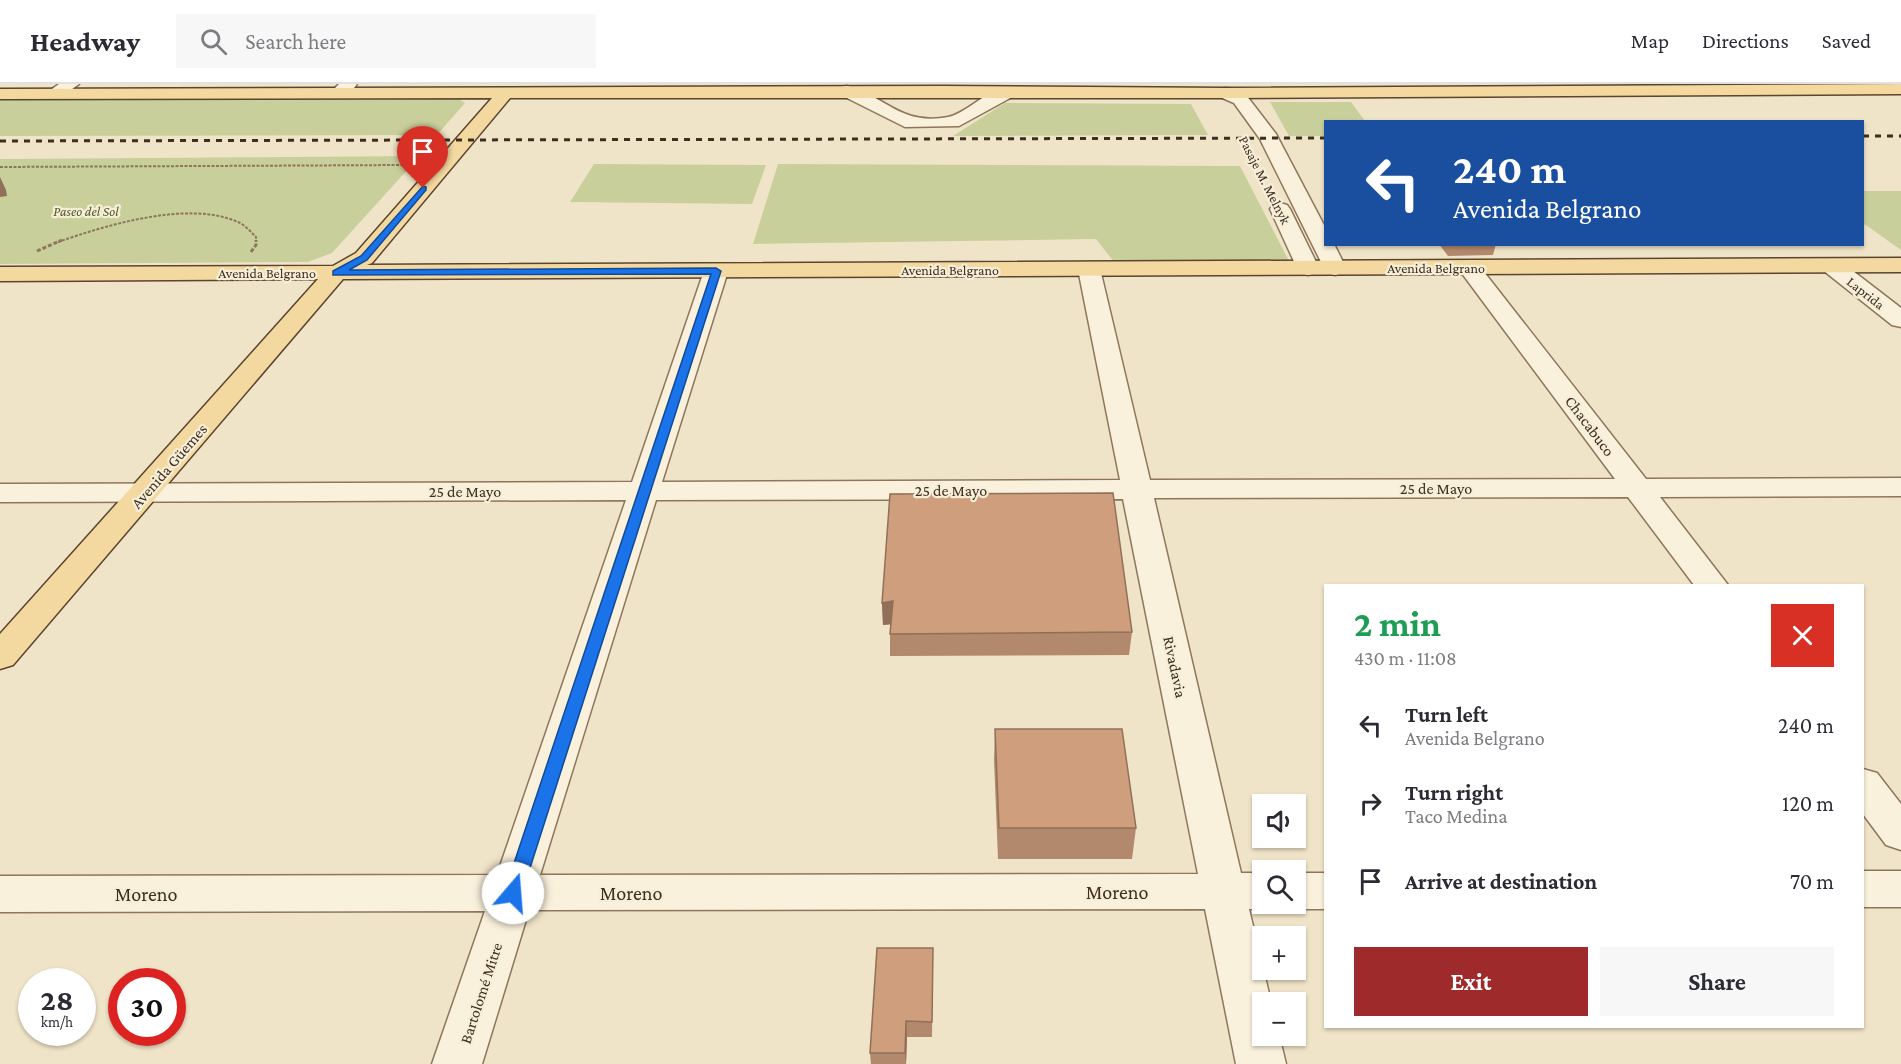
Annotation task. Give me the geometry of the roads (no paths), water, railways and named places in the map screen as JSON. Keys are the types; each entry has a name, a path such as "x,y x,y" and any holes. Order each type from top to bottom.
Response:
{"main road":[{"path":"0,94 344,88 484,93 626,88 847,92 943,87 1006,93 1224,89 1781,87 1901,89"},
{"path":"383,205 484,93"},
{"path":"352,241 336,258 336,273 364,258 504,93"},
{"name":"Avenida Belgrano","path":"0,274 1901,266"},
{"name":"Avenida Güemes","path":"0,657 336,273"}],"street":[{"path":"54,94 71,84"},
{"name":"Pasaje M. Melnyk","path":"1245,138 1218,98 1224,89 1240,99 1269,138 1335,268"},
{"path":"847,92 905,122 953,122 1006,93"},
{"name":"Pasaje M. Melnyk","path":"1273,194 1308,268"},
{"name":"Laprida","path":"1832,266 1901,320"},
{"name":"Chacabuco","path":"1469,267 1710,584"},
{"name":"Rivadavia","path":"1089,269 1136,489 1243,891 1261,1064"},
{"name":"Bartolomé Mitre","path":"457,1064 716,271"},
{"name":"25 de Mayo","path":"0,493 1901,487"},
{"path":"1864,785 1901,834"},
{"path":"1864,890 1901,889"},
{"name":"Moreno","path":"0,894 1243,891"},
{"path":"1306,891 1324,891"}],"railway":[{"path":"1864,136 1901,136"},
{"path":"0,141 1324,138"}],"park label":[{"name":"Paseo del Sol","path":"86,211"}]}
